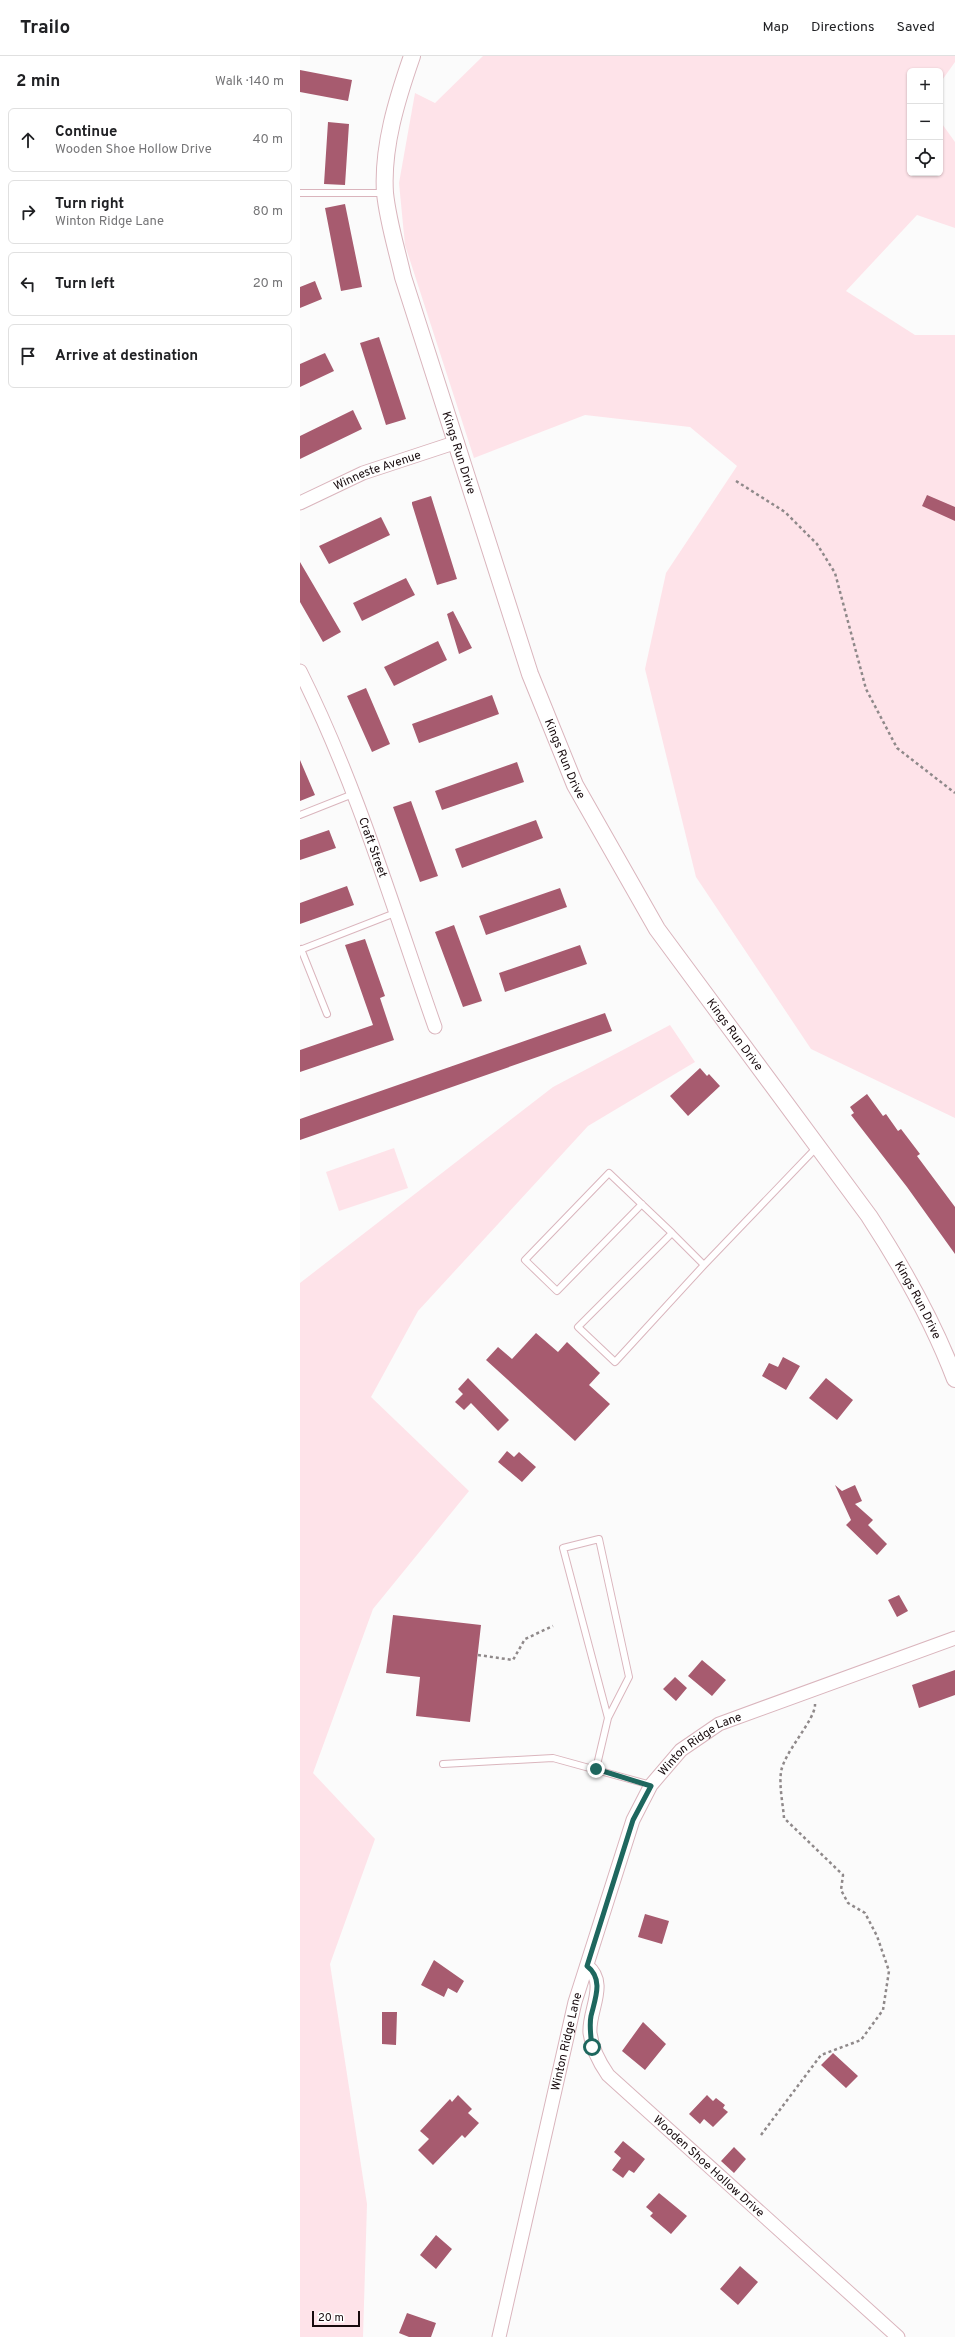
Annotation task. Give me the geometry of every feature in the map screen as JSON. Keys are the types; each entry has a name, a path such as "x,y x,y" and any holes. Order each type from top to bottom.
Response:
{"street":[{"name":"Kings Run Drive","path":"412,56 401,87 392,124 387,162 385,193 390,225 403,277 530,674 575,785 658,929 869,1216 898,1260 923,1306 955,1379"},
{"name":"Winneste Avenue","path":"300,503 363,473 457,442"},
{"name":"Craft Street","path":"300,671 328,726 435,1027"},
{"name":"Winton Ridge Lane","path":"499,2337 556,2080 575,2002 633,1820 651,1786 681,1750 719,1724 955,1638"},
{"name":"Wooden Shoe Hollow Drive","path":"587,1966 594,1976 598,1992 591,2015 590,2031 592,2047 608,2075 898,2337"}],"lane":[{"path":"300,193 385,193"},
{"path":"300,815 353,794"},
{"path":"327,1014 301,949 395,913"},
{"path":"672,1233 578,1327 614,1362 817,1147"},
{"path":"642,1204 557,1291 525,1260 609,1173 642,1204 672,1233 704,1265"},
{"path":"596,1769 608,1718 630,1677 599,1539 562,1548 608,1718"},
{"path":"443,1764 553,1758 596,1769 651,1786"}],"path":[{"path":"736,481 785,512 816,544 835,573 866,689 897,748 955,792"},
{"path":"478,1655 513,1660 525,1639 554,1626"},
{"path":"761,2135 821,2055 861,2040 884,2010 889,1971 877,1936 865,1913 848,1903 841,1890 843,1875 784,1818 781,1771 799,1734 815,1708 814,1689"}],"shaded area":[{"path":"483,56 955,56 955,62 943,79 943,68 907,68 907,176 943,176 943,125 955,142 955,228 917,215 846,291 915,335 955,335 955,1118 811,1049 696,877 645,669 666,573 737,466 690,427 585,415 474,458 405,245 399,183 415,93 435,103"},
{"path":"670,1025 695,1062 588,1126 418,1311 371,1397 469,1491 373,1609 313,1773 375,1839 330,1964 367,2204 363,2337 300,2337 300,1283 553,1087"},
{"path":"394,1148 408,1188 339,1211 326,1172"}],"building":[{"path":"300,70 352,80 348,101 300,92"},
{"path":"328,122 349,124 345,185 324,184"},
{"path":"345,204 362,287 341,291 325,208"},
{"path":"315,281 322,299 300,308 300,287"},
{"path":"379,337 406,419 386,425 360,343"},
{"path":"325,353 334,371 300,387 300,364"},
{"path":"353,410 362,429 300,459 300,436"},
{"path":"927,495 955,507 955,521 922,506"},
{"path":"431,496 457,579 437,585 412,504 412,502"},
{"path":"381,517 390,535 329,564 319,546"},
{"path":"300,562 341,632 323,642 300,602"},
{"path":"406,578 415,595 362,621 353,603"},
{"path":"453,611 472,648 459,654 447,614"},
{"path":"438,641 447,660 394,686 384,667"},
{"path":"366,688 390,744 372,752 347,696"},
{"path":"492,695 499,714 419,743 412,724"},
{"path":"300,760 315,795 300,801"},
{"path":"517,762 524,782 442,810 435,791"},
{"path":"411,801 438,876 420,882 393,807"},
{"path":"536,820 543,838 462,868 455,849"},
{"path":"329,830 336,848 300,860 300,840"},
{"path":"347,886 354,905 300,924 300,903"},
{"path":"560,888 567,907 486,935 479,916"},
{"path":"454,925 482,1001 463,1007 435,932"},
{"path":"365,939 385,996 380,998 394,1040 300,1072 300,1050 373,1025 345,945"},
{"path":"580,945 587,964 505,992 499,973"},
{"path":"605,1013 612,1031 300,1140 300,1119"},
{"path":"700,1068 707,1076 709,1074 720,1086 688,1116 670,1096"},
{"path":"867,1094 883,1116 886,1114 898,1131 901,1129 920,1154 917,1156 955,1207 955,1254 907,1187 851,1115 854,1113 850,1107"},
{"path":"536,1333 558,1352 567,1342 600,1373 589,1385 610,1404 575,1441 486,1360 498,1347 512,1359"},
{"path":"783,1357 800,1366 786,1390 762,1376 769,1363 778,1367"},
{"path":"468,1378 509,1420 498,1431 471,1403 464,1410 455,1402 463,1394 458,1389"},
{"path":"826,1378 853,1400 837,1420 809,1398"},
{"path":"507,1451 514,1457 519,1452 536,1467 522,1482 498,1462"},
{"path":"835,1485 842,1491 855,1485 862,1501 855,1504 873,1520 868,1525 887,1544 877,1555 846,1525 851,1520"},
{"path":"899,1595 908,1611 897,1617 888,1600"},
{"path":"393,1615 481,1625 470,1722 416,1716 420,1677 386,1673"},
{"path":"702,1660 726,1680 712,1696 688,1676"},
{"path":"955,1670 955,1695 919,1708 912,1685"},
{"path":"675,1677 687,1688 676,1701 663,1689"},
{"path":"645,1914 669,1921 662,1944 638,1937"},
{"path":"434,1960 464,1981 457,1993 448,1988 444,1997 421,1985"},
{"path":"382,2012 397,2012 396,2045 382,2044"},
{"path":"643,2022 666,2044 645,2070 622,2051"},
{"path":"833,2053 858,2076 846,2088 821,2065"},
{"path":"458,2095 472,2109 468,2113 479,2123 465,2138 462,2135 433,2165 418,2150 429,2139 420,2131 450,2099 452,2102"},
{"path":"707,2095 713,2101 716,2098 725,2105 723,2108 728,2112 713,2127 704,2119 700,2124 689,2114"},
{"path":"623,2141 645,2159 634,2173 629,2170 623,2178 612,2170 621,2158 614,2152"},
{"path":"734,2147 746,2159 734,2173 721,2161"},
{"path":"659,2193 687,2216 671,2234 650,2216 653,2213 646,2207"},
{"path":"436,2235 452,2249 436,2269 420,2255"},
{"path":"740,2266 758,2282 738,2305 720,2289"},
{"path":"407,2313 436,2323 431,2337 409,2337 399,2333"}],"route":[{"path":"592,2047 590,2031 591,2015 595,2006 598,1992 591,1969 587,1966 633,1820 639,1806 651,1786 596,1769"}]}
